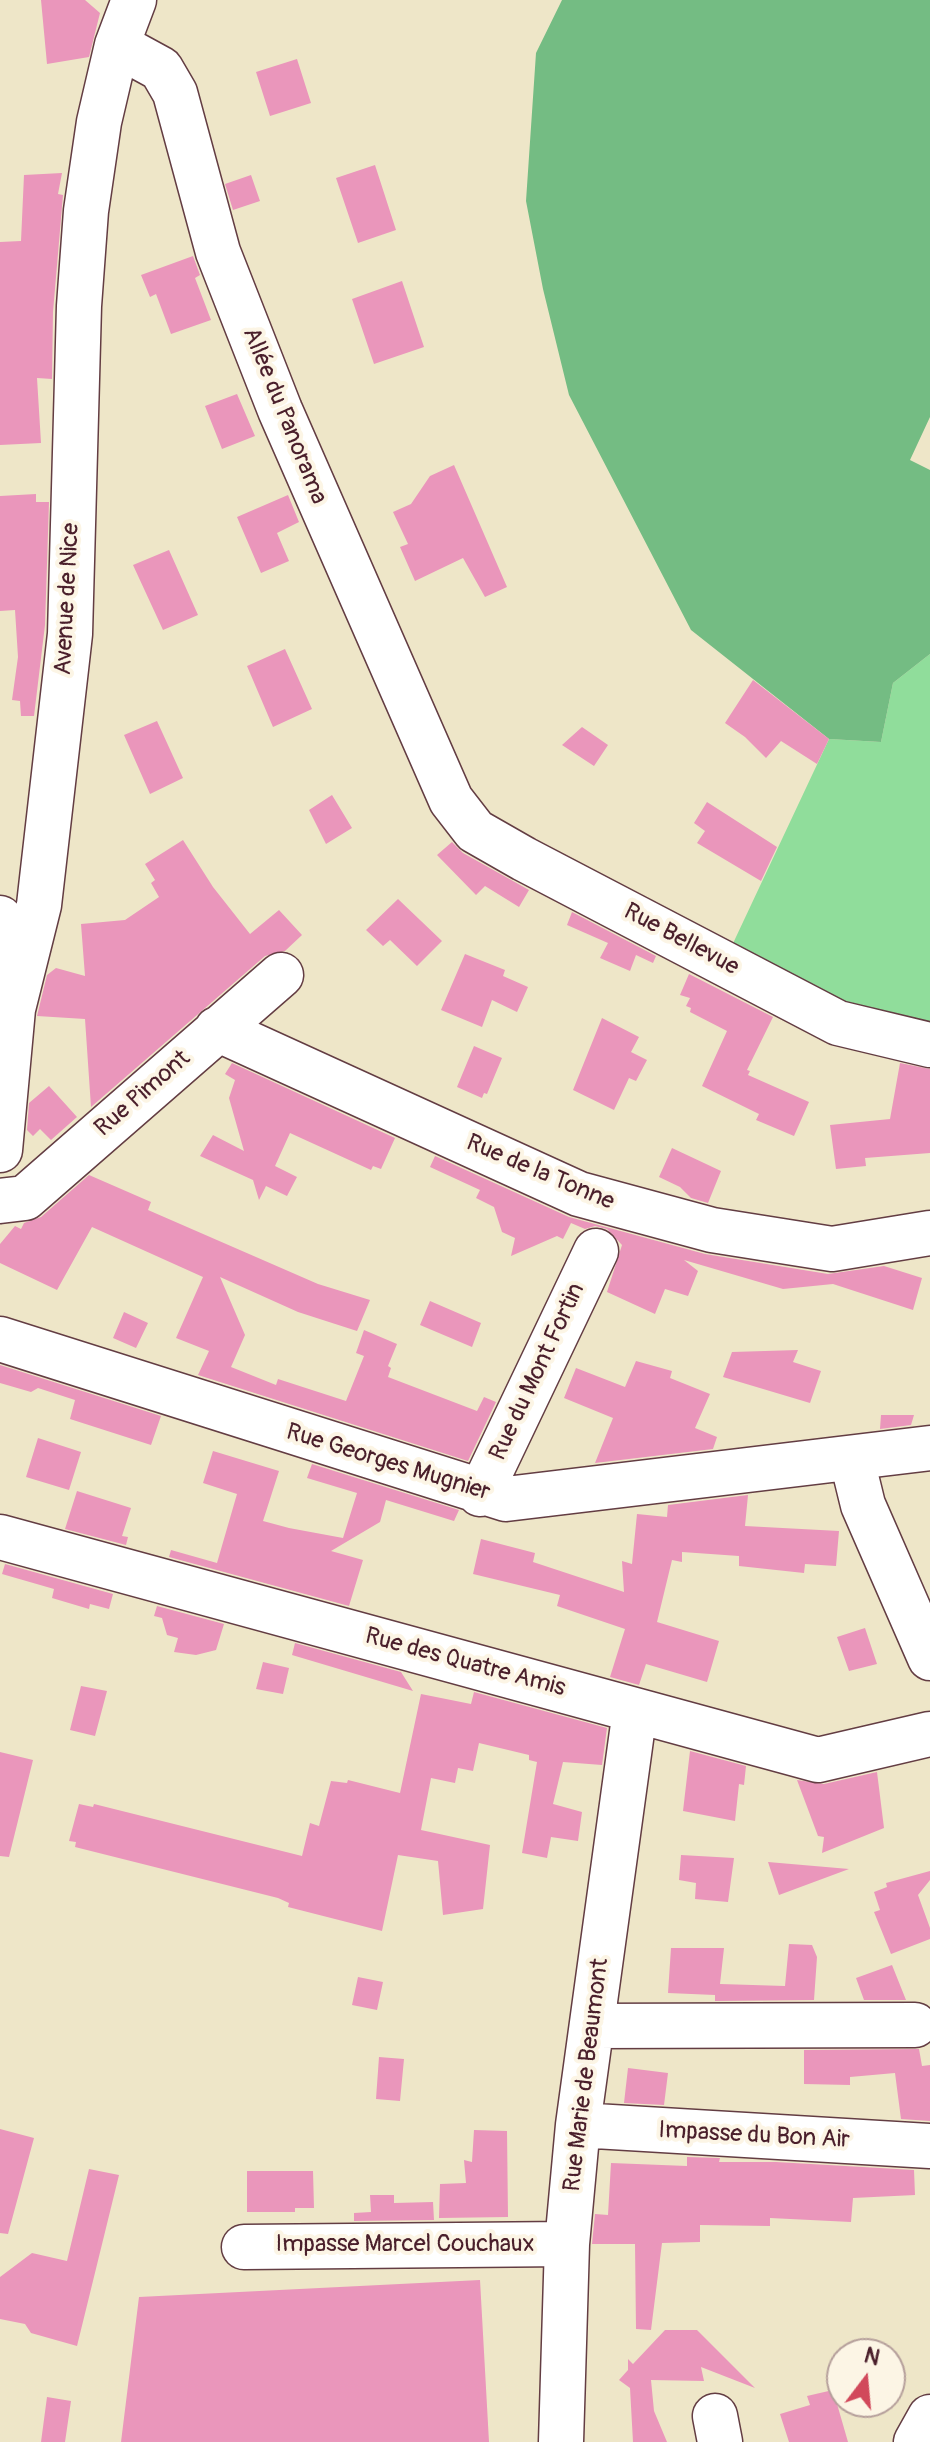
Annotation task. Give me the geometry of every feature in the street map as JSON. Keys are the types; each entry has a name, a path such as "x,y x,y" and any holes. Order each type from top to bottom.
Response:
{"street":[{"name":"Avenue de Nice","path":"0,1150 13,1009 39,905 70,634 79,306 86,211 99,122 117,45 134,0"},
{"name":"Allée du Panorama","path":"117,45 161,69 175,93 218,252 280,410 451,800"},
{"name":"Rue Bellevue","path":"451,800 475,831 785,996 838,1023 930,1045"},
{"path":"0,918 13,1009"},
{"name":"Rue Pimont","path":"0,1201 25,1198 281,975"},
{"name":"Rue de la Tonne","path":"217,1029 579,1194 617,1206 712,1230 832,1249 930,1233"},
{"name":"Rue du Mont Fortin","path":"480,1494 596,1251"},
{"name":"Rue Georges Mugnier","path":"0,1339 480,1494 506,1499 852,1460 930,1448"},
{"path":"852,1460 863,1505 930,1658"},
{"name":"Rue des Quatre Amis","path":"0,1537 818,1760 930,1734"},
{"name":"Rue Marie de Beaumont","path":"561,2442 567,2244 578,2125 635,1710"},
{"path":"593,2026 915,2025"},
{"name":"Impasse du Bon Air","path":"578,2125 930,2146"},
{"name":"Impasse Marcel Couchaux","path":"244,2247 567,2244"},
{"path":"916,2442 930,2417"}],"green space":[{"path":"562,0 930,0 930,417 910,460 930,470 930,654 893,683 881,742 829,739 691,630 569,395 543,289 526,201 536,53"},
{"path":"930,654 930,1031 896,1025 728,954 829,739 881,742 893,683"}],"building":[{"path":"41,0 85,0 100,13 89,57 47,64"},
{"path":"297,59 311,103 270,116 256,72"},
{"path":"375,165 396,230 358,243 336,178"},
{"path":"62,173 58,194 63,195 53,312 52,379 37,378 41,443 0,445 0,242 21,241 24,175"},
{"path":"251,175 260,201 233,210 225,184"},
{"path":"193,256 200,275 195,278 211,320 171,334 156,294 150,297 141,275"},
{"path":"402,281 424,347 374,364 352,299"},
{"path":"237,394 255,436 222,449 205,406"},
{"path":"454,465 507,587 485,597 463,558 415,581 400,547 408,544 393,512 411,504 430,476"},
{"path":"36,494 36,502 49,502 45,625 34,716 21,716 20,701 12,700 18,657 15,610 0,611 0,496"},
{"path":"288,495 299,522 277,533 289,561 261,573 237,517"},
{"path":"169,550 198,615 163,630 133,565"},
{"path":"285,649 312,709 273,727 247,666"},
{"path":"753,680 829,739 817,764 781,741 766,758 725,723"},
{"path":"157,721 183,778 150,794 124,735"},
{"path":"582,727 608,745 594,766 562,745"},
{"path":"332,795 352,828 326,844 309,810"},
{"path":"707,802 777,847 761,881 697,843 705,831 694,823"},
{"path":"183,840 213,887 250,934 279,910 302,935 285,951 265,956 91,1107 85,1019 37,1016 47,975 56,968 85,976 81,924 125,920 159,897 151,883 155,880 145,864"},
{"path":"452,842 463,853 529,890 519,907 485,886 476,895 437,855"},
{"path":"398,899 442,941 417,966 390,940 383,946 366,930"},
{"path":"572,912 656,956 653,963 636,955 630,971 600,958 608,943 567,925"},
{"path":"465,954 505,970 503,976 528,987 517,1012 492,1000 482,1027 441,1010"},
{"path":"689,974 773,1017 747,1070 750,1071 748,1075 809,1102 794,1136 756,1120 759,1114 702,1086 727,1031 690,1012 691,1008 686,1006 690,998 680,995"},
{"path":"602,1018 639,1037 631,1052 647,1060 636,1081 629,1078 614,1110 573,1090"},
{"path":"474,1046 502,1058 487,1094 484,1093 482,1098 457,1087"},
{"path":"232,1063 395,1138 381,1169 373,1166 371,1170 290,1133 275,1166 297,1177 287,1196 266,1186 259,1200 253,1180 200,1156 213,1135 244,1151 229,1098 235,1080 225,1074"},
{"path":"900,1063 930,1069 930,1153 865,1158 866,1166 836,1169 830,1125 890,1119"},
{"path":"49,1086 77,1117 51,1140 40,1129 33,1136 27,1130 29,1103"},
{"path":"672,1148 721,1171 708,1203 691,1198 680,1187 659,1177"},
{"path":"435,1156 569,1217 705,1254 828,1274 884,1266 922,1278 913,1310 833,1284 783,1289 684,1260 698,1271 688,1296 665,1289 655,1314 607,1292 622,1245 607,1229 595,1226 585,1229 571,1223 563,1239 557,1236 511,1256 515,1238 502,1232 494,1207 476,1198 480,1190 430,1167"},
{"path":"89,1175 151,1202 148,1210 318,1284 370,1300 357,1331 298,1312 220,1277 245,1335 231,1367 276,1385 278,1379 346,1401 364,1356 356,1353 364,1330 397,1344 388,1366 391,1368 388,1377 477,1411 484,1397 496,1402 468,1461 198,1375 209,1351 176,1338 203,1277 92,1227 57,1290 0,1263 0,1244 15,1226 21,1229 24,1223 41,1217"},
{"path":"430,1301 481,1323 472,1347 420,1325"},
{"path":"124,1312 148,1323 136,1348 113,1338"},
{"path":"798,1350 793,1362 821,1371 810,1403 723,1377 732,1352"},
{"path":"636,1361 672,1371 670,1378 710,1394 695,1428 717,1437 713,1449 595,1463 613,1418 564,1398 576,1368 625,1387"},
{"path":"0,1365 161,1416 151,1445 70,1419 75,1400 38,1388 31,1392 0,1383"},
{"path":"881,1415 914,1415 911,1425 880,1429"},
{"path":"38,1438 81,1452 69,1490 26,1477"},
{"path":"213,1451 279,1471 263,1521 289,1528 343,1538 357,1493 307,1478 312,1464 459,1510 454,1521 386,1500 380,1522 331,1551 363,1560 349,1606 169,1557 171,1550 217,1563 237,1494 203,1483"},
{"path":"77,1491 131,1508 122,1536 128,1537 126,1545 65,1529"},
{"path":"748,1495 745,1526 839,1531 836,1566 805,1564 804,1573 739,1566 739,1556 682,1552 682,1562 672,1560 657,1622 719,1641 707,1682 646,1664 639,1685 610,1677 625,1629 557,1606 560,1595 473,1574 481,1539 535,1553 533,1562 624,1592 622,1561 632,1564 637,1514 667,1517 668,1505"},
{"path":"5,1564 113,1594 109,1609 90,1604 89,1609 52,1598 54,1589 2,1574"},
{"path":"157,1606 224,1624 216,1650 196,1655 174,1652 178,1638 167,1635 162,1618 154,1616"},
{"path":"865,1628 877,1664 849,1671 837,1637"},
{"path":"295,1643 401,1672 413,1691 292,1655"},
{"path":"263,1662 289,1668 283,1694 256,1689"},
{"path":"81,1686 107,1691 95,1736 70,1730"},
{"path":"474,1692 607,1728 602,1765 563,1762 553,1804 582,1812 578,1841 551,1837 547,1858 522,1853 537,1762 529,1760 529,1755 479,1743 473,1771 458,1768 455,1783 431,1778 421,1830 490,1845 483,1909 443,1915 438,1861 398,1855 382,1931 288,1907 289,1903 278,1898 75,1847 76,1842 69,1841 79,1804 93,1807 94,1804 302,1856 310,1823 319,1826 331,1781 347,1783 348,1780 400,1793 421,1694 471,1704"},
{"path":"690,1751 746,1766 744,1785 739,1784 735,1821 683,1811"},
{"path":"0,1752 33,1760 9,1857 0,1856"},
{"path":"877,1772 884,1828 822,1853 824,1837 818,1836 797,1780 824,1784"},
{"path":"681,1855 734,1858 728,1902 695,1899 696,1883 679,1880"},
{"path":"768,1862 849,1869 779,1895"},
{"path":"930,1871 930,1880 918,1895 930,1928 930,1939 891,1954 874,1912 880,1910 874,1892 887,1887 886,1883"},
{"path":"789,1944 812,1945 817,1957 814,2000 715,2001 715,1995 668,1993 671,1948 724,1948 720,1984 785,1986"},
{"path":"892,1965 906,2000 864,2000 856,1978"},
{"path":"358,1977 383,1982 377,2010 352,2005"},
{"path":"919,2049 922,2066 930,2065 930,2121 901,2119 895,2073 850,2077 850,2085 804,2084 804,2050"},
{"path":"379,2057 404,2059 400,2101 376,2099"},
{"path":"628,2068 668,2073 664,2105 624,2103"},
{"path":"0,2129 34,2138 8,2234 0,2233"},
{"path":"474,2130 507,2131 508,2217 439,2218 440,2184 466,2183 464,2160 472,2162"},
{"path":"687,2157 720,2158 719,2162 914,2170 915,2195 853,2198 851,2222 770,2218 770,2226 700,2225 700,2242 662,2243 651,2330 636,2329 635,2244 592,2244 595,2214 608,2215 611,2163 687,2166"},
{"path":"89,2169 119,2175 77,2346 31,2333 25,2324 0,2319 0,2277 32,2253 67,2261"},
{"path":"247,2171 313,2171 314,2208 295,2208 295,2212 247,2212"},
{"path":"370,2195 394,2195 394,2203 433,2202 434,2220 354,2221 354,2213 371,2212"},
{"path":"480,2280 489,2442 121,2442 139,2297"},
{"path":"665,2330 697,2330 755,2388 701,2367 704,2381 651,2380 654,2411 667,2442 633,2442 630,2388 619,2380 628,2370 628,2359 633,2364"},
{"path":"826,2392 826,2418 841,2418 848,2442 789,2442 780,2414 810,2405 807,2396"},
{"path":"47,2397 71,2401 65,2442 41,2442"}]}
